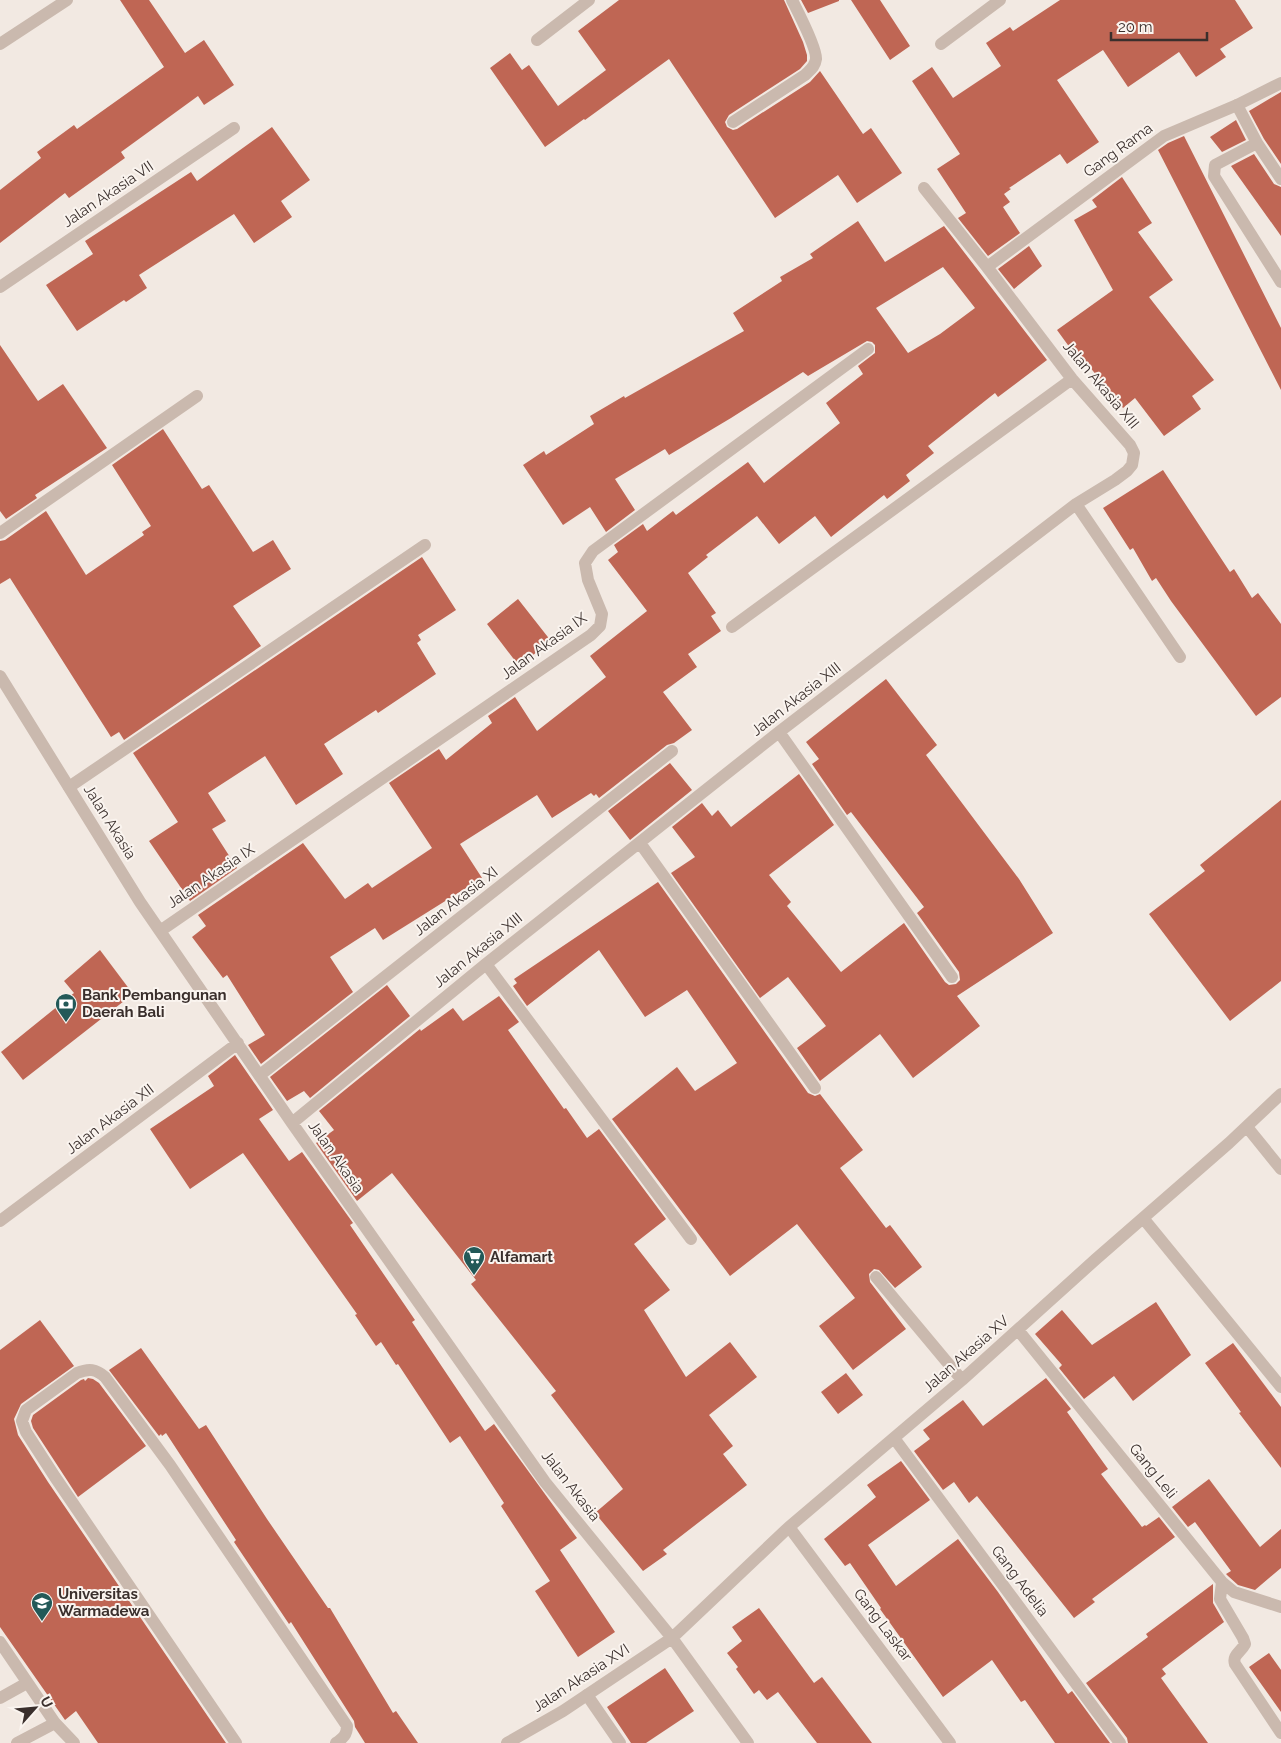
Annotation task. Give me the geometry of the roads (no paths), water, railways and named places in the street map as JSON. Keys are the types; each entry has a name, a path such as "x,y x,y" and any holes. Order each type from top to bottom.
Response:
{"street":[{"path":"0,44 68,0"},
{"path":"537,40 589,0"},
{"path":"733,122 805,75 816,62 814,49 792,0"},
{"path":"941,44 1000,0"},
{"name":"Gang Rama","path":"987,267 1164,136 1237,106 1281,83"},
{"path":"1237,106 1257,143 1281,179"},
{"name":"Jalan Akasia VII","path":"0,287 234,128"},
{"path":"1257,143 1215,165 1214,176 1281,282"},
{"name":"Jalan Akasia XIII","path":"292,1123 486,964 778,732 1076,504 1115,480 1132,465 1134,453 1130,445 1072,379 924,188"},
{"name":"Jalan Akasia IX","path":"160,931 590,635 600,626 602,614 588,580 585,563 593,551 868,349"},
{"path":"732,627 1072,379"},
{"path":"0,533 197,396"},
{"path":"1076,504 1180,656"},
{"path":"69,787 425,545"},
{"name":"Jalan Akasia","path":"0,676 160,931 292,1123 546,1482 672,1638 748,1743"},
{"path":"778,732 952,977"},
{"name":"Jalan Akasia XI","path":"260,1075 672,752"},
{"path":"640,843 815,1088"},
{"path":"486,964 692,1238"},
{"name":"Jalan Akasia XII","path":"0,1221 238,1043"},
{"name":"Jalan Akasia XV","path":"672,1638 789,1527 962,1380 1247,1127 1281,1094"},
{"path":"1247,1127 1281,1169"},
{"path":"1143,1218 1281,1387"},
{"path":"876,1277 962,1380"},
{"name":"Gang Leli","path":"1018,1330 1222,1582 1234,1592 1281,1607"},
{"path":"236,1743 26,1432 22,1421 26,1410 77,1372 87,1369 98,1370 105,1377 170,1465 347,1726 347,1731 343,1738 336,1743"},
{"name":"Gang Adelia","path":"894,1438 1120,1743"},
{"name":"Gang Laskar","path":"789,1527 950,1743"},
{"path":"1222,1582 1220,1600 1245,1644 1235,1655 1235,1664 1281,1733"},
{"name":"Jalan Akasia XVI","path":"514,1741 672,1638"},
{"path":"1,1645 55,1723 74,1743"},
{"path":"0,1698 27,1683"},
{"path":"587,1695 620,1743"},
{"path":"17,1743 55,1723"}],"place":[{"name":"Bank Pembangunan Daerah Bali","path":"66,1023"},
{"name":"Alfamart","path":"474,1276"},
{"name":"Universitas Warmadewa","path":"42,1622"}]}
